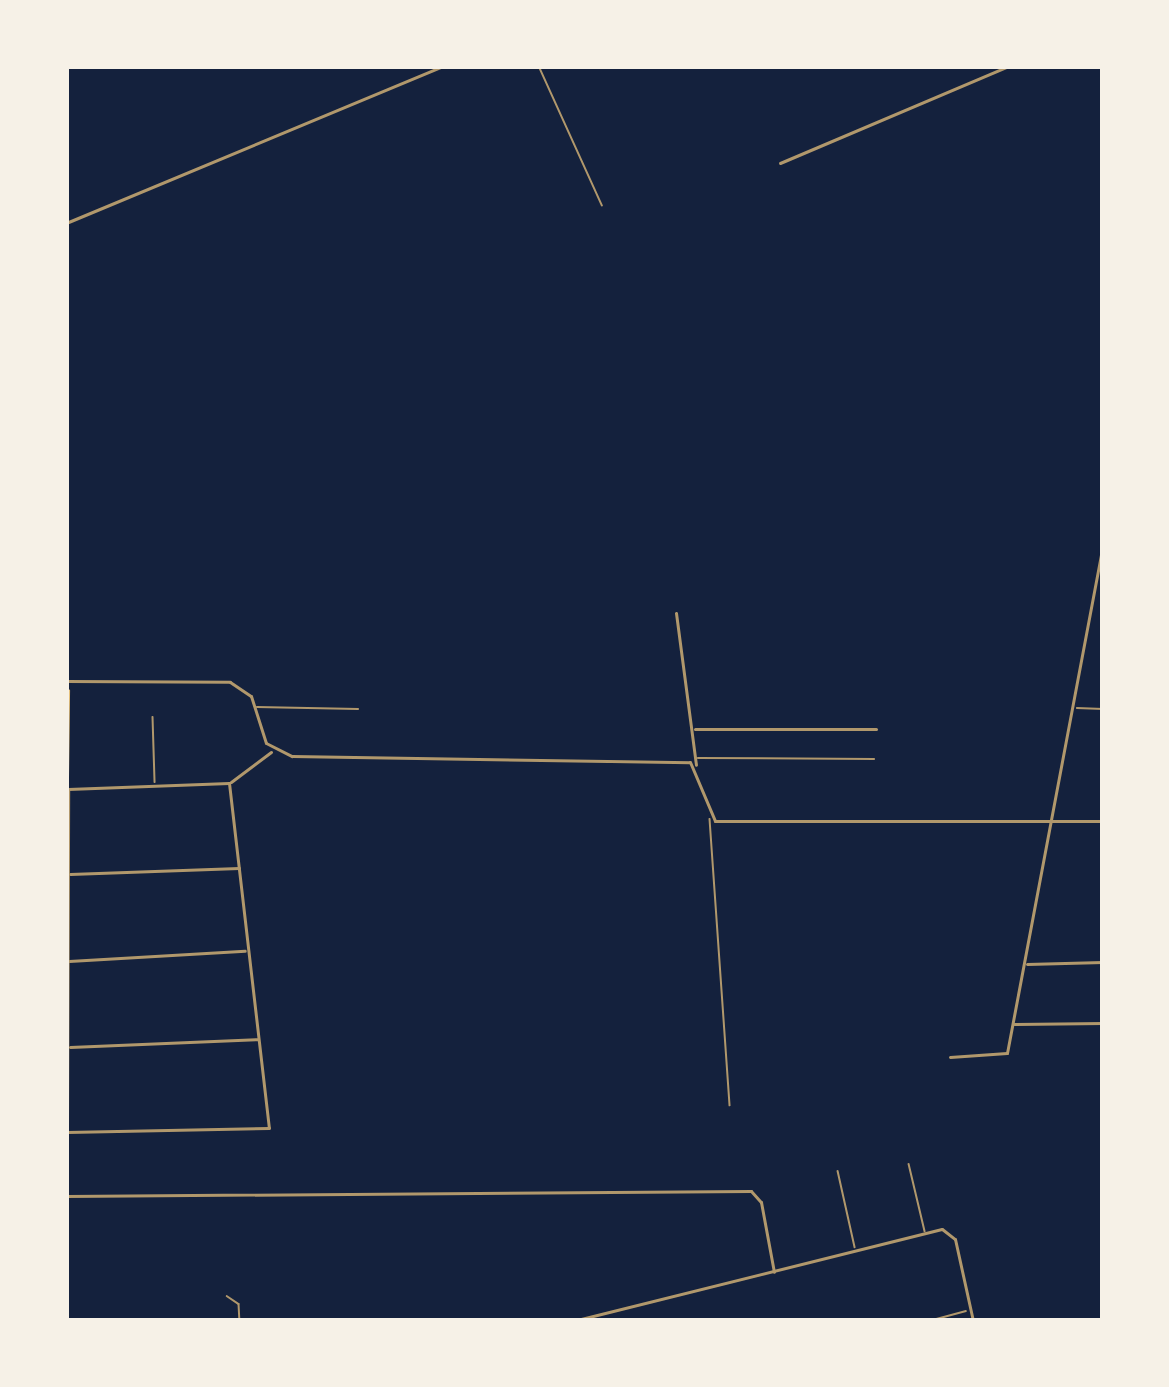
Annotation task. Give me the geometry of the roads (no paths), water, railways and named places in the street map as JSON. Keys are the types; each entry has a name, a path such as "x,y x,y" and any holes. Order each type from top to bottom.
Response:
{"street":[{"path":"66,223 443,66"},
{"path":"780,163 1008,66"},
{"path":"950,1057 1005,1056 1055,820 1103,544"},
{"path":"676,613 710,819 1103,821"},
{"path":"68,681 221,681 239,686 257,707 272,751"},
{"path":"695,729 876,728"},
{"path":"229,783 269,1128 67,1132 68,789 229,783 272,751 697,762"},
{"path":"68,874 238,868"},
{"path":"67,961 249,951"},
{"path":"1024,964 1103,962"},
{"path":"1012,1024 1103,1023"},
{"path":"68,1047 259,1039"},
{"path":"66,1196 751,1191 760,1202 775,1273"},
{"path":"573,1321 594,1320 942,1229 955,1239 973,1321"}],"lane":[{"path":"539,66 602,205"},
{"path":"257,707 358,709"},
{"path":"1073,708 1103,710"},
{"path":"153,717 155,786"},
{"path":"697,762 874,759"},
{"path":"710,819 730,1105"},
{"path":"910,1163 926,1232"},
{"path":"838,1171 856,1251"},
{"path":"227,1296 239,1304 240,1321"},
{"path":"929,1321 970,1310"}]}
